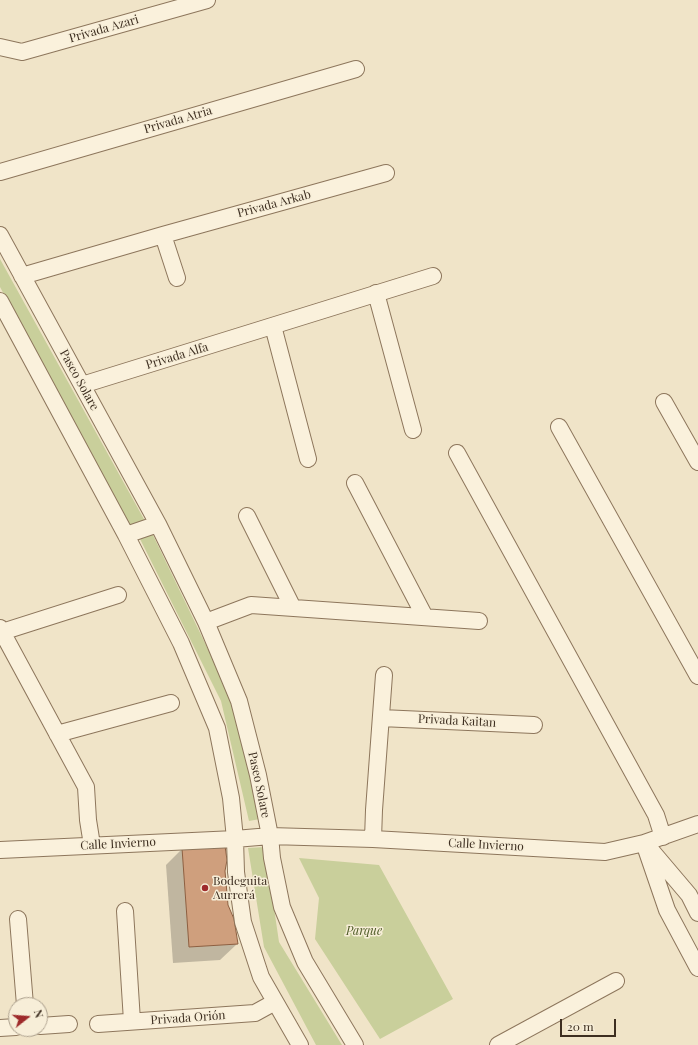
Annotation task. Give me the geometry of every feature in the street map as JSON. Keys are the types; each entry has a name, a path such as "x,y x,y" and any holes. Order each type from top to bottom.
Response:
{"street":[{"name":"Privada Azari","path":"0,47 22,52 207,0"},
{"name":"Privada Atria","path":"0,172 356,69"},
{"name":"Privada Arkab","path":"22,276 386,173"},
{"name":"Paseo Solare","path":"0,235 158,524 206,622 239,701 258,775 282,907 305,962 355,1045"},
{"path":"163,235 177,278"},
{"name":"Privada Alfa","path":"82,385 433,276"},
{"path":"376,293 413,430"},
{"path":"0,301 126,536 181,643 217,728 232,798 236,872 243,922 261,977 300,1045"},
{"path":"273,326 308,459"},
{"path":"664,402 698,462"},
{"path":"559,427 698,676"},
{"path":"457,453 656,815 663,836"},
{"path":"354,483 425,617"},
{"path":"247,516 293,608"},
{"path":"126,536 158,524"},
{"path":"92,845 88,820 86,787 1,630 118,595"},
{"path":"206,622 251,605 479,622"},
{"path":"373,839 384,675"},
{"path":"57,734 170,703"},
{"name":"Privada Kaitan","path":"381,718 534,725"},
{"name":"Calle Invierno","path":"0,850 270,836 373,839 605,852 644,843 698,824"},
{"path":"644,843 689,895 698,913"},
{"path":"644,843 667,910 698,968"},
{"path":"125,911 132,1022"},
{"path":"18,919 24,997"},
{"path":"498,1045 616,981"},
{"name":"Privada Orión","path":"98,1024 255,1013 275,1002"},
{"path":"48,1025 69,1024"}],"green space":[{"path":"0,259 145,521 130,528 0,287"},
{"path":"152,533 230,695 260,819 249,821 221,701 139,537"},
{"path":"265,847 279,942 342,1045 316,1045 264,947 248,848"},
{"name":"Parque","path":"299,858 379,865 453,999 380,1039 315,939 319,898"}],"building":[{"name":"Bodeguita Aurrerá","path":"225,846 227,860 225,871 228,905 234,919 238,944 189,947 182,848"}],"place":[{"name":"Bodeguita Aurrerá","path":"205,888"}]}
